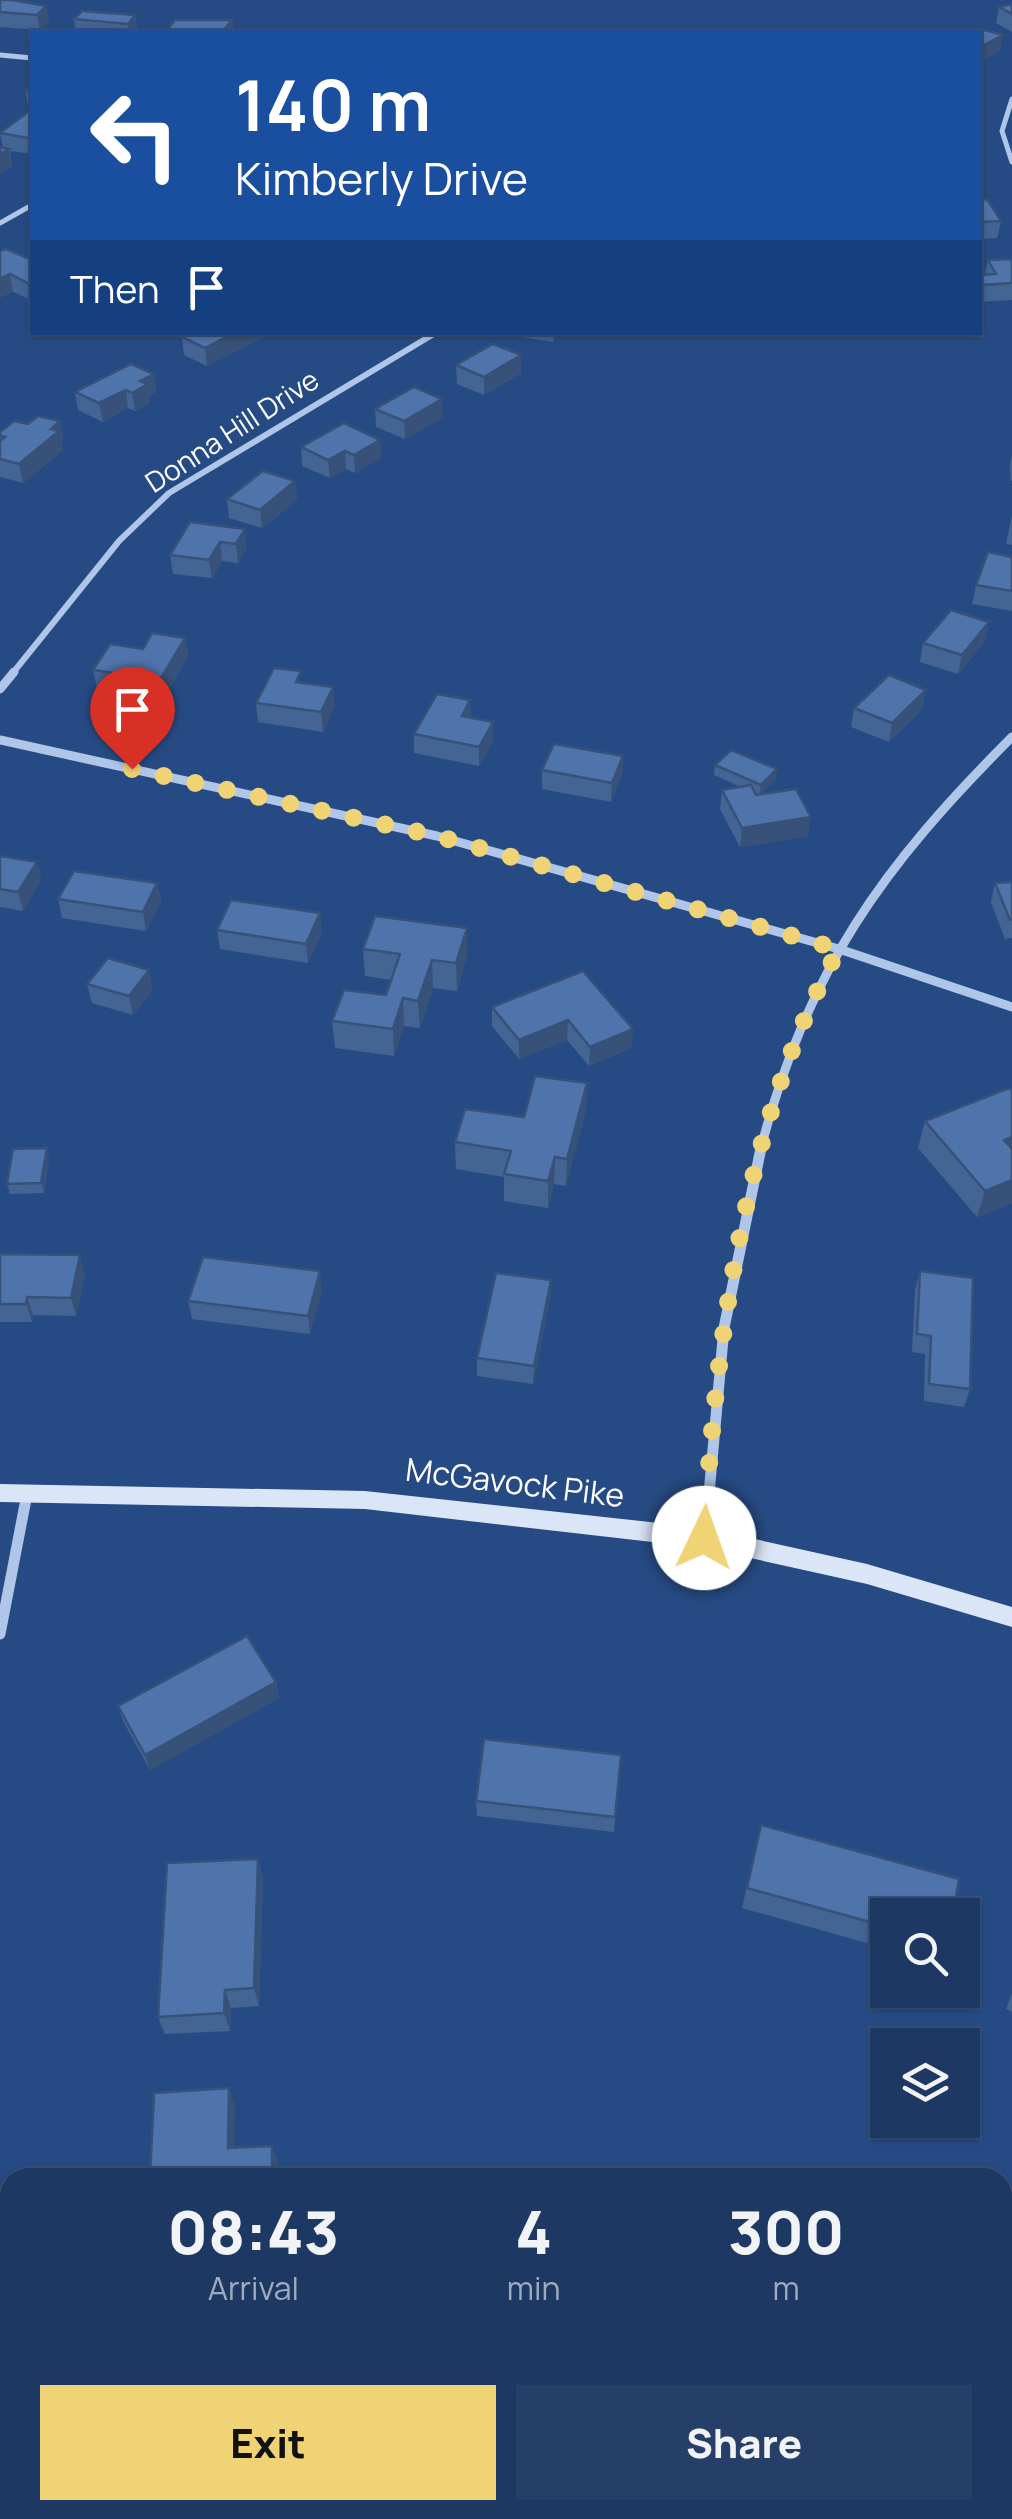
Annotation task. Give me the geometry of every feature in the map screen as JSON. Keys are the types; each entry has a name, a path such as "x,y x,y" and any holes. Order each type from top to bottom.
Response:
{"main road":[{"name":"McGavock Pike","path":"0,1492 365,1500 704,1538 867,1574 1012,1617"}],"street":[{"path":"0,55 30,58"},
{"path":"1012,99 1004,113 1002,132 1012,162"},
{"path":"0,223 30,206"},
{"name":"Donna Hill Drive","path":"0,688 119,541 169,493 432,335"},
{"path":"704,1538 720,1367 748,1211 770,1119 817,988 839,949 917,839 1012,737"},
{"path":"0,740 437,836 839,949 1012,1007"},
{"path":"0,1634 27,1494"}],"building":[{"path":"0,0 46,6 37,15 0,12"},
{"path":"1012,4 1012,14 999,7"},
{"path":"82,11 135,15 128,24 74,19"},
{"path":"175,20 232,20 224,30 168,29"},
{"path":"981,29 1003,35 982,46 982,30"},
{"path":"28,112 30,112 28,138 0,133"},
{"path":"987,199 1001,221 982,222 982,200"},
{"path":"6,249 30,259 30,282 10,274 0,279 0,251"},
{"path":"1012,259 1012,283 982,285 982,275 996,274 988,260"},
{"path":"186,335 230,335 205,348 182,337"},
{"path":"493,344 521,355 484,377 456,365"},
{"path":"131,364 154,374 140,381 148,384 132,393 126,390 99,403 75,392"},
{"path":"414,387 442,399 404,421 375,409"},
{"path":"38,416 60,421 51,429 59,431 19,464 0,459 0,441 5,437 0,432 14,421 28,424"},
{"path":"344,423 380,440 354,455 345,451 328,460 301,447"},
{"path":"263,471 295,481 260,510 227,499"},
{"path":"190,522 245,529 236,544 220,542 209,560 170,555"},
{"path":"988,552 1012,557 1012,591 976,585"},
{"path":"951,610 989,622 962,655 923,643"},
{"path":"152,633 185,638 160,680 93,670 110,644 143,649"},
{"path":"274,668 301,671 296,682 333,687 321,712 256,703"},
{"path":"889,675 926,690 892,723 854,708"},
{"path":"437,694 470,700 462,716 493,722 479,747 414,734"},
{"path":"554,744 623,756 612,783 542,770"},
{"path":"731,750 777,769 761,785 715,765"},
{"path":"751,785 756,795 796,789 811,817 742,828 722,790"},
{"path":"0,856 37,862 18,892 0,889"},
{"path":"74,871 157,883 143,912 58,899"},
{"path":"1012,882 1012,919 1010,920 995,883"},
{"path":"231,900 320,913 306,944 217,930"},
{"path":"375,916 467,928 456,963 432,960 418,1001 403,998 393,1029 332,1021 344,990 386,995 400,954 363,949"},
{"path":"108,958 149,970 129,996 87,984"},
{"path":"583,971 633,1029 590,1047 568,1020 519,1040 492,1007"},
{"path":"535,1076 587,1083 567,1159 555,1157 548,1181 504,1174 511,1151 455,1142 465,1109 524,1117"},
{"path":"1009,1088 1012,1137 1004,1140 1012,1149 1012,1180 985,1191 925,1121"},
{"path":"47,1148 41,1183 7,1184 13,1149"},
{"path":"0,1254 80,1255 71,1298 27,1297 26,1304 0,1304"},
{"path":"203,1257 320,1271 308,1316 188,1301"},
{"path":"920,1271 973,1278 970,1389 929,1384 931,1336 917,1334"},
{"path":"496,1273 551,1280 534,1366 477,1358"},
{"path":"247,1636 276,1682 145,1755 118,1706"},
{"path":"484,1739 621,1755 615,1817 476,1801"},
{"path":"761,1825 959,1879 956,1898 870,1898 870,1922 747,1888"},
{"path":"258,1859 254,1988 225,1990 224,2013 158,2017 167,1863"},
{"path":"229,2088 228,2148 272,2146 272,2168 150,2168 154,2093"}],"route":[{"path":"132,769 437,836 839,949 817,988 789,1062 770,1119 748,1211 720,1367 704,1538"}]}
